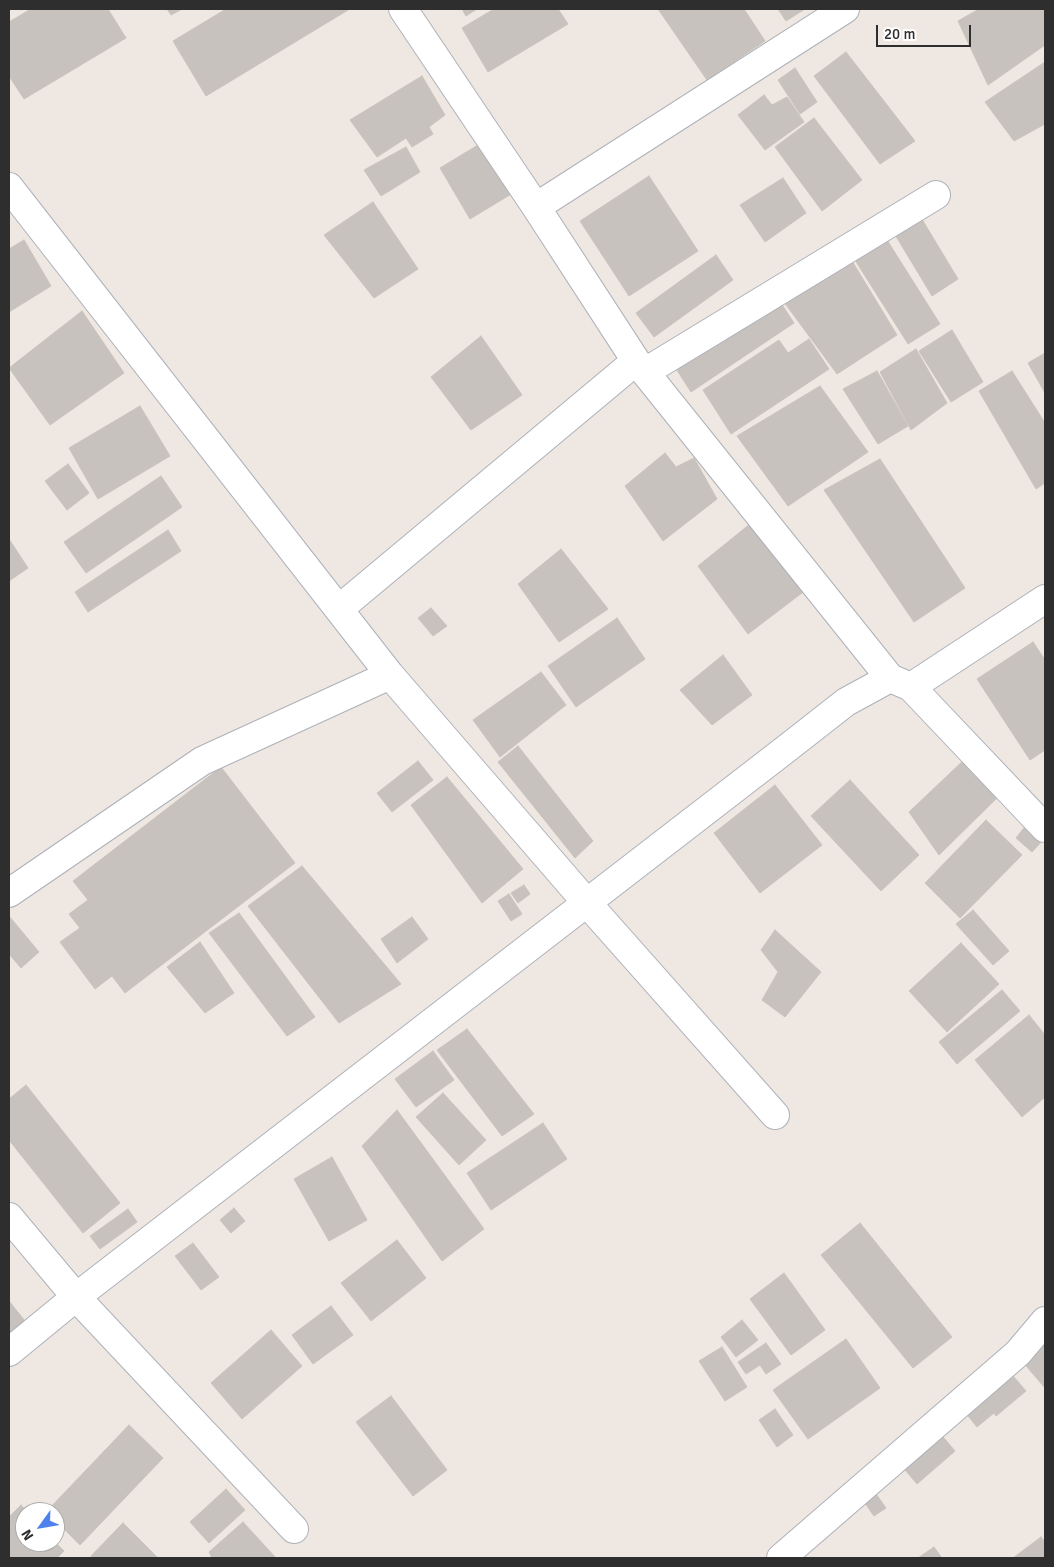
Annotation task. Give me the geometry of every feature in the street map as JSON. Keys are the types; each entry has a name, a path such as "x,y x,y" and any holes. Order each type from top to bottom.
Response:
{"street":[{"path":"403,9 641,366 900,682 1045,828"},
{"path":"536,207 845,9"},
{"path":"9,187 390,675 587,903 775,1115"},
{"path":"339,609 641,366 936,195"},
{"path":"9,1352 76,1297 846,702 900,682 1045,599"},
{"path":"9,893 202,761 390,675"},
{"path":"9,1217 76,1297 294,1529"},
{"path":"781,1558 1018,1353 1045,1321"}],"building":[{"path":"31,9 108,9 126,38 24,99 9,76 9,22"},
{"path":"167,9 182,9 171,15"},
{"path":"226,9 348,10 206,96 173,41"},
{"path":"462,9 477,9 466,16"},
{"path":"494,9 558,9 568,24 488,72 462,28"},
{"path":"658,9 744,9 765,41 707,80"},
{"path":"778,9 805,9 786,21"},
{"path":"979,9 1045,9 1045,45 988,85 958,21"},
{"path":"846,52 915,141 880,164 814,76"},
{"path":"1045,62 1045,124 1014,141 985,102"},
{"path":"795,68 817,102 800,114 778,80"},
{"path":"422,76 445,115 429,127 433,134 412,147 406,138 377,157 350,120"},
{"path":"764,95 772,105 787,97 804,122 765,150 738,115"},
{"path":"814,118 862,180 822,211 775,147"},
{"path":"483,142 513,193 470,219 440,168"},
{"path":"406,147 420,172 381,196 364,170"},
{"path":"649,176 698,251 629,296 580,221"},
{"path":"783,178 806,213 765,242 740,205"},
{"path":"373,202 418,269 374,298 324,235"},
{"path":"920,216 958,279 932,296 894,233"},
{"path":"24,240 51,286 9,312 9,249"},
{"path":"887,240 940,324 908,344 855,260"},
{"path":"716,255 733,280 654,337 636,313"},
{"path":"852,261 897,335 837,374 784,302"},
{"path":"775,294 794,323 691,392 673,364"},
{"path":"82,311 124,373 50,425 9,368"},
{"path":"952,330 983,382 951,402 919,351"},
{"path":"481,336 522,395 471,430 431,377"},
{"path":"809,339 829,369 731,434 703,390 779,340 788,353"},
{"path":"916,349 947,403 911,430 880,372"},
{"path":"1045,353 1045,393 1028,363"},
{"path":"877,371 908,426 878,444 843,389"},
{"path":"1012,371 1045,423 1045,483 1036,489 979,391"},
{"path":"820,386 868,452 788,506 737,436"},
{"path":"140,406 170,456 98,499 69,448"},
{"path":"665,453 676,467 694,458 717,499 663,541 625,486"},
{"path":"880,459 965,588 914,622 824,490"},
{"path":"68,464 89,493 67,510 45,481"},
{"path":"161,476 182,507 86,573 64,542"},
{"path":"750,524 811,586 748,634 698,566"},
{"path":"168,530 181,551 88,612 75,592"},
{"path":"9,539 28,568 9,581"},
{"path":"561,549 608,609 559,642 518,584"},
{"path":"431,608 447,626 433,636 418,618"},
{"path":"617,618 645,659 576,707 548,666"},
{"path":"1033,642 1045,660 1045,750 1030,760 977,679"},
{"path":"723,655 752,695 712,725 680,690"},
{"path":"541,672 566,705 500,757 473,720"},
{"path":"518,746 593,841 575,858 498,762"},
{"path":"966,758 1000,795 939,855 909,812"},
{"path":"418,761 433,780 392,812 377,793"},
{"path":"221,767 295,863 125,993 112,976 95,989 60,942 80,928 69,914 88,900 73,881"},
{"path":"447,777 523,869 482,903 411,805"},
{"path":"850,780 919,855 881,891 811,816"},
{"path":"775,785 822,845 760,893 714,833"},
{"path":"986,820 1022,855 960,918 925,883"},
{"path":"1027,824 1044,839 1032,852 1016,838"},
{"path":"302,866 401,984 339,1023 248,906"},
{"path":"524,885 530,894 518,903 511,893"},
{"path":"509,894 522,914 511,921 498,901"},
{"path":"973,910 1009,951 993,965 956,924"},
{"path":"239,913 315,1017 287,1036 209,933"},
{"path":"9,916 39,952 21,968 9,954"},
{"path":"412,917 428,939 397,963 381,939"},
{"path":"775,930 821,972 785,1017 762,1000 778,972 761,950"},
{"path":"200,942 234,993 205,1013 167,967"},
{"path":"961,943 999,984 947,1032 909,991"},
{"path":"1002,990 1020,1011 957,1064 939,1042"},
{"path":"1029,1015 1045,1035 1045,1097 1022,1117 975,1060"},
{"path":"467,1029 534,1114 502,1136 437,1050"},
{"path":"433,1051 454,1080 416,1107 395,1079"},
{"path":"26,1085 120,1203 83,1233 9,1140 9,1099"},
{"path":"443,1093 486,1140 459,1165 416,1117"},
{"path":"397,1110 484,1229 442,1261 362,1146"},
{"path":"543,1123 567,1159 491,1210 467,1173"},
{"path":"332,1157 367,1220 329,1241 294,1179"},
{"path":"234,1208 245,1221 231,1233 220,1220"},
{"path":"128,1209 137,1222 100,1249 90,1236"},
{"path":"860,1223 952,1337 913,1368 821,1255"},
{"path":"397,1240 426,1278 371,1321 341,1283"},
{"path":"193,1243 219,1277 201,1290 175,1256"},
{"path":"784,1273 825,1330 791,1355 750,1299"},
{"path":"9,1301 25,1321 9,1335"},
{"path":"331,1306 353,1335 313,1364 292,1335"},
{"path":"742,1320 758,1340 736,1357 721,1337"},
{"path":"271,1330 302,1366 242,1419 211,1383"},
{"path":"846,1339 880,1388 808,1439 773,1390"},
{"path":"1045,1339 1045,1388 1021,1360"},
{"path":"766,1343 781,1364 766,1374 760,1365 746,1374 738,1362"},
{"path":"722,1347 747,1387 725,1401 699,1361"},
{"path":"1007,1369 1026,1391 996,1416 994,1413 977,1427 961,1407"},
{"path":"391,1396 447,1470 413,1496 356,1422"},
{"path":"775,1409 793,1435 777,1447 759,1420"},
{"path":"129,1425 163,1458 80,1545 65,1530 65,1502 56,1502"},
{"path":"938,1431 955,1451 917,1484 900,1464"},
{"path":"226,1489 245,1510 209,1543 190,1522"},
{"path":"874,1491 886,1508 874,1516 862,1499"},
{"path":"15,1511 15,1552 63,1552 57,1558 9,1558 9,1517"},
{"path":"243,1522 276,1558 212,1558 209,1552"},
{"path":"123,1523 158,1558 93,1558 91,1556"},
{"path":"1041,1537 1045,1542 1045,1558 1013,1558"},
{"path":"934,1547 942,1558 918,1558"}]}
